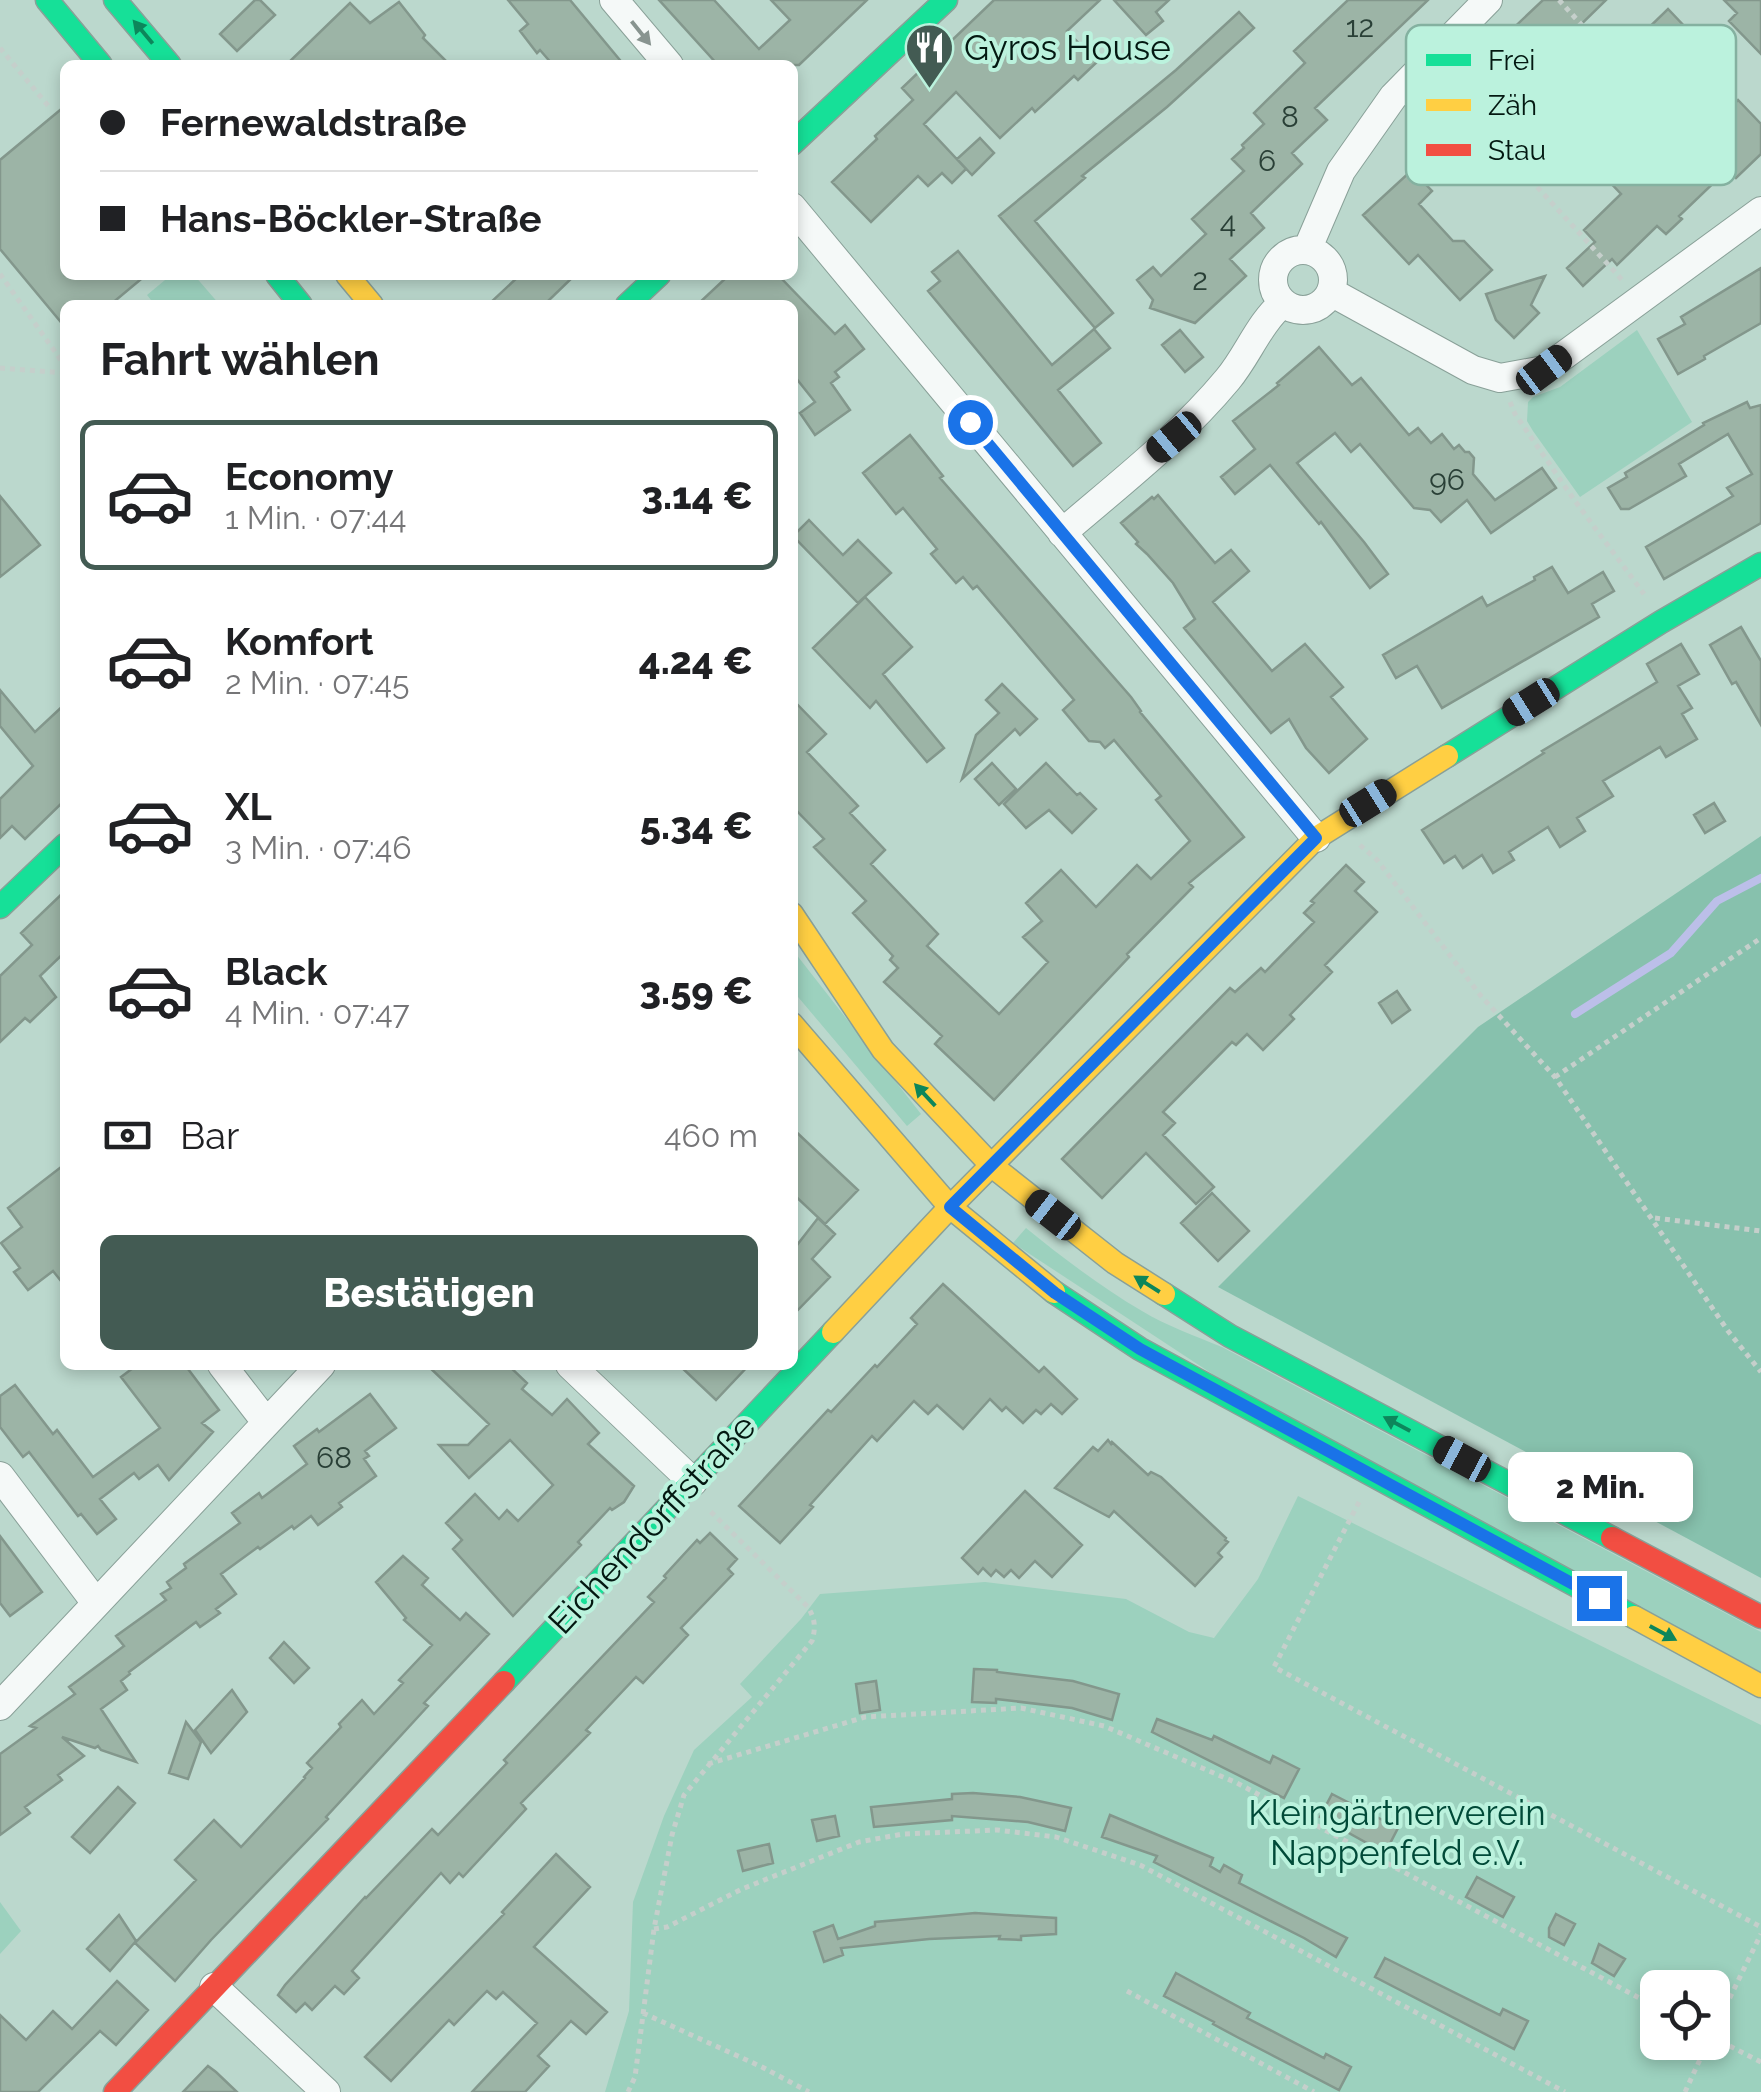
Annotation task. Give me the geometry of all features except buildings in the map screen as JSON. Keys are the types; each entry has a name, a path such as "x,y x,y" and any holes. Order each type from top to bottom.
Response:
{"main road":[{"path":"47,0 98,60"},
{"path":"116,0 166,60"},
{"path":"798,138 946,0"},
{"path":"280,280 298,300"},
{"path":"351,280 368,300"},
{"path":"632,300 654,280"},
{"name":"Eichendorffstraße","path":"798,1370 950,1207 1326,830 1761,564"},
{"path":"0,908 60,849"},
{"path":"798,923 884,1050 992,1166 1115,1263 1230,1336 1761,1617"},
{"path":"798,1031 950,1207 1055,1293 1140,1349 1761,1686"},
{"name":"Eichendorffstraße","path":"115,2092 798,1370"}],"street":[{"path":"614,0 664,60"},
{"path":"1464,25 1488,0"},
{"path":"1307,250 1342,171 1406,85"},
{"path":"1331,292 1473,370 1500,378 1544,370 1761,211"},
{"path":"798,215 1062,532 1326,830"},
{"path":"1294,251 1318,254 1332,270 1331,292 1316,308 1293,309 1276,293 1275,268 1294,251"},
{"path":"1062,532 1174,437 1229,378 1283,303"},
{"path":"226,1370 266,1422"},
{"path":"0,1706 316,1370"},
{"path":"575,1370 690,1485"},
{"path":"0,1476 96,1603"},
{"path":"214,1986 326,2092"}],"path":[{"path":"1559,0 1582,25"},
{"path":"0,49 50,108"},
{"path":"1535,185 1639,299"},
{"path":"0,274 60,363"},
{"path":"0,368 60,370"},
{"path":"1500,378 1515,414 1662,622"},
{"path":"1326,830 1377,860 1482,996 1555,1077 1728,1331 1761,1372"},
{"path":"1555,1077 1761,938"},
{"path":"1653,1218 1761,1230"},
{"path":"1372,1476 1274,1666 1761,1930 1730,1997"},
{"path":"628,2092 635,2076 654,1929 672,1834 684,1795 812,1640 815,1630 808,1607 690,1485"},
{"path":"708,1764 865,1717 1021,1708 1104,1726 1237,1784 1640,1998"},
{"path":"654,1929 859,1842 903,1834 997,1830 1056,1837 1140,1864 1565,2092"},
{"path":"1127,1991 1314,2092"},
{"path":"644,2013 809,2092"},
{"path":"1730,2047 1761,2062"},
{"path":"1685,2092 1700,2060"}],"green space":[{"path":"165,280 198,280 216,300 151,300 147,295"},
{"path":"1637,330 1692,422 1580,497 1527,421 1528,402 1560,387"},
{"path":"1761,836 1761,1578 1218,1287 1478,1027"},
{"path":"798,957 921,1114 907,1126 798,997"},
{"path":"1026,1228 1097,1282 1152,1316 1222,1347 1761,1632 1761,1672 1252,1400 1013,1243"},
{"name":"Kleingärtnerverein Nappenfeld e.V.","path":"1298,1496 1761,1725 1761,2092 605,2092 629,2011 633,1902 664,1816 694,1750 752,1697 740,1684 820,1594 985,1582 1126,1599 1189,1632 1214,1638 1258,1579"},
{"path":"0,1902 21,1931 0,1954"}],"waterway":[{"path":"1575,1014 1671,953 1717,901 1761,878"}],"traffic: fast":[{"path":"47,0 97,60"},
{"path":"115,0 166,60"},
{"path":"798,138 946,0"},
{"path":"281,280 297,300"},
{"path":"632,300 654,280"},
{"path":"1447,756 1761,564"},
{"path":"0,907 60,850"},
{"path":"1054,1292 1140,1349 1634,1617"},
{"path":"1164,1294 1230,1336 1612,1538"},
{"path":"798,1369 833,1332"},
{"path":"504,1682 797,1370"}],"traffic: slow":[{"path":"351,280 368,300"},
{"path":"833,1332 950,1207 1316,838 1447,756"},
{"path":"798,923 883,1050 992,1166 1115,1263 1164,1294"},
{"path":"798,1031 950,1207 1054,1292"},
{"path":"1634,1617 1761,1686"}],"traffic: jam":[{"path":"1612,1538 1761,1617"},
{"path":"115,2092 504,1682"}],"place":[{"name":"Gyros House","path":"929,90"}],"route":[{"path":"970,422 1316,838 950,1207 1055,1293 1140,1349 1599,1598"}]}
